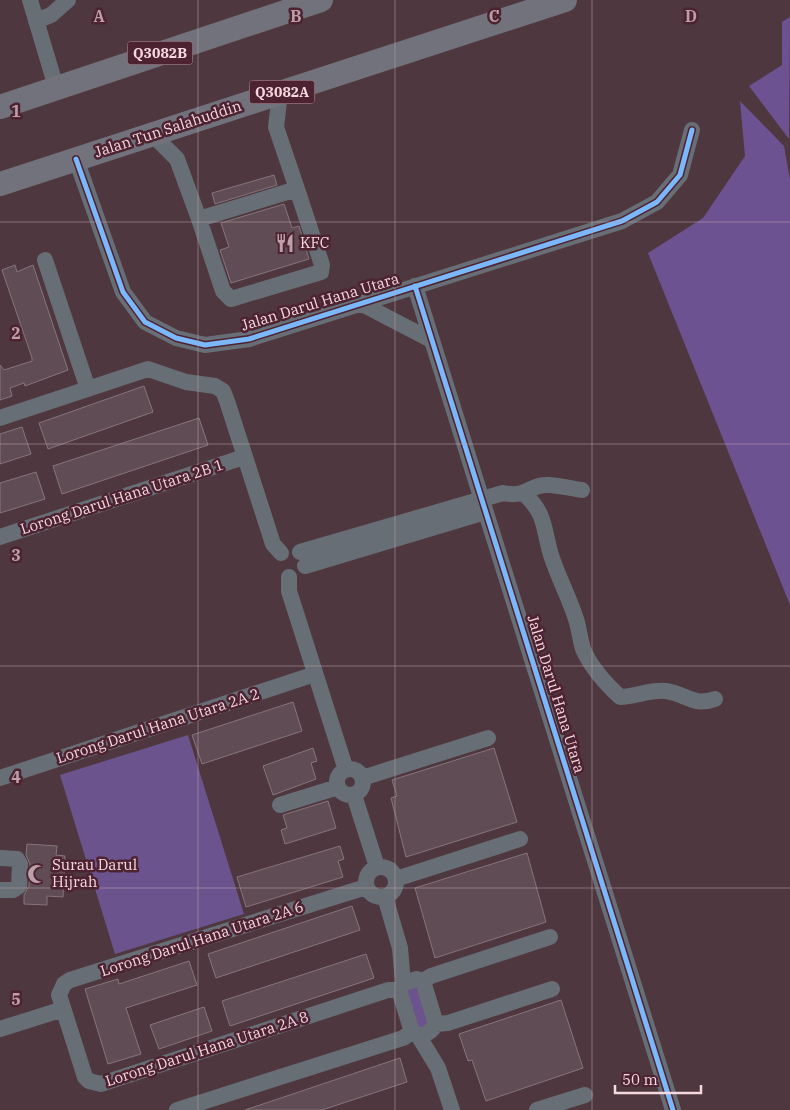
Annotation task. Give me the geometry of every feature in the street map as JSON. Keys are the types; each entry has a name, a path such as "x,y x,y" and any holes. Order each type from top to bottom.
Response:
{"highway":[{"name":"Q3082B","path":"0,107 321,0"},
{"name":"Jalan Tun Salahuddin","path":"0,184 565,0"}],"street":[{"path":"30,0 56,87"},
{"path":"36,20 51,15 67,1"},
{"path":"152,134 177,159 223,291 231,299 321,272 322,265 276,127 280,93"},
{"name":"Jalan Darul Hana Utara","path":"76,159 123,292 145,322 176,338 205,345 249,339 622,221 657,202 680,175 692,130"},
{"path":"199,219 297,189"},
{"path":"45,260 88,389"},
{"name":"Jalan Darul Hana Utara","path":"415,286 674,1110"},
{"path":"360,303 431,340"},
{"path":"0,418 148,370 186,382 215,386 223,391 273,544 281,553"},
{"name":"Lorong Darul Hana Utara 2B 1","path":"0,537 244,457"},
{"path":"303,559 483,505 503,493 524,494 545,484 582,490"},
{"path":"524,494 536,505 542,515 549,549 560,584 576,618 583,648 594,669 610,688 620,697 632,697 653,690 667,691 703,704 715,699"},
{"path":"292,549 303,559 300,574 289,577 282,575 277,568 277,558 281,553 292,549"},
{"path":"289,577 289,591 346,770"},
{"name":"Lorong Darul Hana Utara 2A 2","path":"0,778 315,674"},
{"path":"362,778 488,738"},
{"path":"354,795 342,793 338,787 338,779 346,770 354,770 362,778"},
{"path":"354,795 361,789 362,778"},
{"path":"280,805 338,787"},
{"path":"354,795 377,868"},
{"path":"396,879 520,839"},
{"path":"0,858 12,857 17,859 20,864 19,886 14,890 1,891"},
{"path":"377,868 390,869 396,879 393,892 385,897 375,897 366,886 367,875 377,868"},
{"name":"Lorong Darul Hana Utara 2A 6","path":"63,1010 59,995 60,989 70,980 366,886"},
{"path":"385,897 425,1030 452,1110"},
{"name":"Lorong Darul Hana Utara 2A 8","path":"63,1010 85,1077 89,1081 101,1084 550,937"},
{"path":"411,983 425,1030"},
{"path":"177,1110 552,988"},
{"path":"0,1029 63,1010"},
{"path":"537,1110 585,1095"}],"shaded area":[{"path":"790,17 789,139 749,86 782,65 782,22"},
{"path":"740,101 784,146 790,180 790,605 648,253 703,218 745,156"},
{"path":"188,735 244,914 115,954 60,775"},
{"path":"415,983 431,1024 417,1028 405,989"}],"building":[{"path":"274,175 277,185 215,204 212,193"},
{"path":"284,204 292,228 299,226 309,259 231,283 220,250 229,247 221,223"},
{"path":"15,265 17,272 33,265 68,370 25,386 24,383 10,388 12,396 0,400 0,365 4,370 32,361 2,270"},
{"path":"144,386 153,412 48,449 39,423"},
{"path":"199,418 208,445 62,494 53,466"},
{"path":"22,427 31,454 0,464 0,434"},
{"path":"36,472 45,499 0,513 0,483"},
{"path":"293,702 302,731 202,764 192,735"},
{"path":"313,748 317,761 311,763 316,779 273,795 263,766"},
{"path":"494,748 517,822 406,857 391,798 397,796 392,780"},
{"path":"328,801 336,828 285,844 281,830 287,828 283,815"},
{"name":"Surau Darul Hijrah","path":"27,844 57,846 56,855 65,856 63,897 47,896 47,905 24,904 24,895 29,886 30,864 26,855"},
{"path":"340,846 344,859 338,861 343,877 246,907 237,877"},
{"path":"527,853 546,922 435,958 415,888"},
{"path":"352,906 360,930 216,978 208,954"},
{"path":"366,954 374,978 230,1026 222,1001"},
{"path":"189,961 197,985 126,1008 141,1054 108,1064 85,989 118,979 119,984"},
{"path":"561,1000 583,1068 486,1101 472,1060 468,1061 459,1034"},
{"path":"204,1007 212,1031 159,1049 150,1025"},
{"path":"400,1058 407,1082 322,1110 245,1110"}],"cycle path":[{"path":"76,159 123,292 145,322 176,338 205,345 249,339 622,221 657,202 680,175 692,130"},
{"path":"415,286 673,1110"}],"place":[{"name":"KFC","path":"285,243"},
{"name":"Surau Darul Hijrah","path":"37,874"}]}
